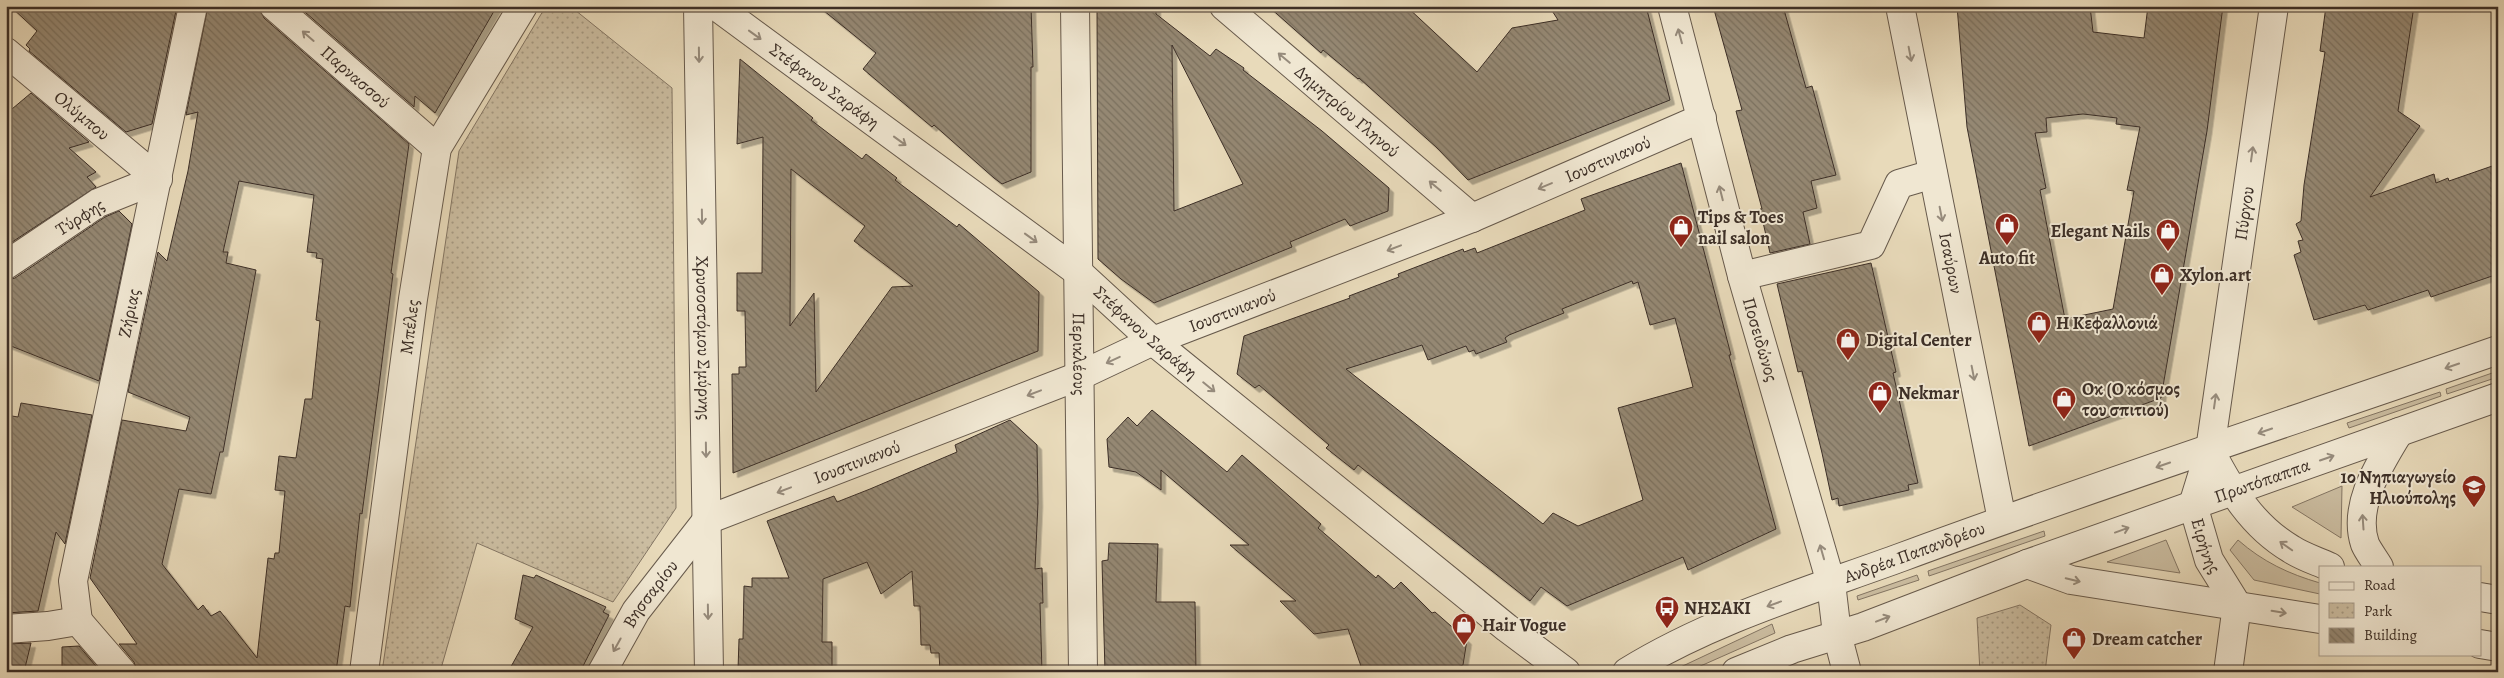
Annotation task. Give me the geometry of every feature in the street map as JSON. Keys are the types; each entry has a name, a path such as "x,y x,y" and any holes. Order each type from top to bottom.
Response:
{"street":[{"name":"Ζήριας","path":"78,621 73,581 193,6"},
{"name":"Παρνασσού","path":"274,6 437,148"},
{"name":"Μπέλες","path":"364,672 412,299 437,148 524,6"},
{"name":"Χρυσοστόμου Σμύρνης","path":"698,6 709,672"},
{"name":"Στέφανου Σαράφη","path":"716,6 1078,272 1153,341 1507,628 1566,672"},
{"name":"Περικλέους","path":"1075,6 1083,672"},
{"name":"Δημητρίου Γληνού","path":"1224,6 1472,218"},
{"name":"Ποσειδώνος","path":"1672,6 1742,276 1831,583 1837,634 1847,672"},
{"name":"Ισαύρων","path":"1900,6 2002,520"},
{"name":"Πύργου","path":"2210,450 2274,6"},
{"name":"Ολύμπου","path":"6,52 158,178"},
{"name":"Ιουστινιανού","path":"707,520 1079,376 1153,341 1472,218 1702,118"},
{"path":"1742,276 1870,245 1899,184 1933,174"},
{"name":"Τύρφης","path":"6,265 98,203 158,178"},
{"path":"2328,566 2292,550 2267,532 2231,492 2210,450 2498,350"},
{"name":"Πρωτόπαππα","path":"2027,564 2498,397"},
{"path":"2378,566 2365,544 2361,517 2372,480 2399,432"},
{"name":"Ειρήνης","path":"2210,450 2193,505 2209,560 2238,605"},
{"name":"Ανδρέα Παπανδρέου","path":"1627,672 1674,644 1831,583 2002,520 2210,450"},
{"name":"Βησσαρίου","path":"602,672 636,611 707,520"},
{"path":"1736,672 1792,649 1863,627 2027,564 2071,580 2319,619"},
{"path":"2482,597 2498,600"},
{"path":"2228,672 2238,605"},
{"path":"6,629 48,626 78,621 122,672"},
{"path":"2482,644 2498,647"}],"green space":[{"path":"546,6 570,6 672,88 676,508 613,602 477,543 440,672 382,672 459,151"},
{"path":"2498,371 2498,377 2447,394 2446,389"},
{"path":"2440,392 2441,396 2349,428 2347,423"},
{"path":"2342,486 2341,538 2292,507"},
{"path":"2044,531 2045,536 1929,576 1928,571"},
{"path":"2166,540 2180,573 2107,562"},
{"path":"2238,540 2257,555 2277,566 2298,576 2319,583 2319,594 2254,580 2230,550"},
{"path":"1917,575 1919,580 1858,600 1857,596"},
{"path":"2020,605 2051,625 2045,672 1980,672 1977,618"},
{"path":"1772,624 1775,633 1687,672 1670,672"}],"building":[{"path":"10,6 177,6 152,124 126,132 29,51 30,49 26,45 37,31"},
{"path":"208,6 259,6 264,18 409,144 391,273 393,274 362,514 360,513 350,607 345,606 336,672 137,672 134,662 119,644 137,644 90,578 122,420 186,431 190,417 128,392 158,252 167,261 188,171 198,112 186,115","holes":["239,181 314,195 307,252 317,253 316,258 323,259 316,320 320,321 312,399 305,399 296,458 279,456 275,490 285,491 279,553 275,553 274,559 268,558 257,658 220,611 211,616 203,605 198,610 162,564 179,489 211,494 220,452 223,452 256,270 226,263 228,252 223,252"]},
{"path":"298,6 497,6 435,113 415,96 414,107"},
{"path":"818,6 1031,6 1033,67 1031,67 1031,172 1002,184 994,178 934,125 932,127 863,69 876,53"},
{"path":"1097,6 1156,6 1156,14 1210,56 1216,49 1244,68 1243,70 1322,131 1389,188 1388,211 1350,226 1345,219 1290,242 1292,247 1154,303 1121,279 1098,259","holes":["1172,45 1243,184 1174,211"]},
{"path":"1268,6 1406,6 1477,72 1512,28 1558,20 1549,6 1646,6 1670,100 1468,180 1436,147 1359,78 1323,50 1321,53"},
{"path":"1713,6 1783,6 1806,88 1812,86 1836,175 1811,181 1817,208 1803,212 1810,244 1770,253 1760,209 1762,209 1736,111 1742,110"},
{"path":"1957,6 2090,6 2093,32 2144,38 2148,6 2223,6 2207,131 2161,398 2029,446 1967,127","holes":["2083,114 2117,118 2116,124 2140,127 2127,190 2134,191 2113,309 2065,319 2040,190 2046,188 2035,133 2047,132 2046,118"]},
{"path":"2326,6 2414,6 2398,111 2420,126 2370,197 2434,174 2436,183 2448,178 2449,181 2498,164 2498,274 2431,297 2428,290 2368,310 2365,305 2314,320 2294,255 2301,252 2298,241 2303,240 2296,224 2301,221 2304,185 2325,52 2320,51"},
{"path":"740,59 813,118 811,120 862,159 866,154 897,178 895,180 957,227 959,224 1039,292 1038,351 733,473 732,374 739,374 739,367 746,367 745,311 737,311 737,273 762,273 763,137 737,144","holes":["791,169 865,226 854,241 913,286 892,287 816,392 814,293 790,326"]},
{"path":"31,93 89,142 69,148 96,172 87,177 96,187 6,246 6,114"},
{"path":"1681,163 1731,355 1729,355 1776,529 1688,570 1683,557 1567,606 1541,587 1530,601 1358,465 1354,470 1326,448 1329,445 1259,385 1255,388 1237,374 1244,336 1350,298 1349,296 1399,277 1398,274 1463,249 1464,252 1475,248 1477,253 1585,210 1581,199","holes":["1632,281 1633,284 1638,282 1650,325 1675,318 1693,387 1618,408 1643,500 1578,526 1553,513 1543,524 1346,369 1422,345 1428,360 1466,346 1469,352 1474,350 1476,354 1507,342 1505,338 1509,335 1564,313 1562,309"]},
{"path":"119,211 132,224 99,381 6,344 6,290 12,286 8,280 15,278 105,217"},
{"path":"1871,263 1896,372 1893,373 1918,483 1908,485 1909,490 1839,506 1838,498 1832,500 1802,371 1798,372 1777,284"},
{"path":"21,403 92,415 65,544 56,532 38,611 6,613 6,480 11,454 6,453 6,415 18,417"},
{"path":"1152,410 1227,472 1242,455 1321,524 1318,528 1376,578 1378,575 1394,589 1401,582 1432,613 1435,612 1467,640 1463,665 1444,672 1363,672 1348,629 1314,634 1280,601 1296,601 1230,545 1249,545 1161,470 1161,490 1136,472 1109,467 1107,439 1128,417 1137,426"},
{"path":"1010,420 1037,445 1038,503 1035,569 1042,568 1043,603 1040,603 1042,672 940,672 939,653 931,653 930,645 921,645 920,606 914,606 912,571 881,594 867,562 823,579 822,642 832,642 832,671 738,670 739,639 743,639 744,586 752,587 752,578 789,578 767,521 834,496 837,502 870,489 957,452 955,445"},
{"path":"1109,543 1158,544 1156,602 1195,602 1196,672 1105,672 1102,561 1108,560"},
{"path":"523,575 534,578 536,575 606,607 603,612 609,615 580,672 508,672 533,627 515,619"},
{"path":"31,643 24,672 6,672 6,644"},
{"path":"79,646 101,672 62,672 62,647"}],"place":[{"name":"Auto fit","path":"2007,246"},
{"name":"Tips & Toes nail salon","path":"1681,248"},
{"name":"Elegant Nails","path":"2168,252"},
{"name":"Xylon.art","path":"2162,296"},
{"name":"Η Κεφαλλονιά","path":"2039,344"},
{"name":"Digital Center","path":"1848,361"},
{"name":"Nekmar","path":"1880,414"},
{"name":"Οκ (Ο κόσμος του σπιτιού)","path":"2064,420"},
{"name":"1ο Νηπιαγωγείο Ηλιούπολης","path":"2474,508"},
{"name":"ΝΗΣΑΚΙ","path":"1667,629"},
{"name":"Hair Vogue","path":"1464,646"},
{"name":"Dream catcher","path":"2074,660"}]}
